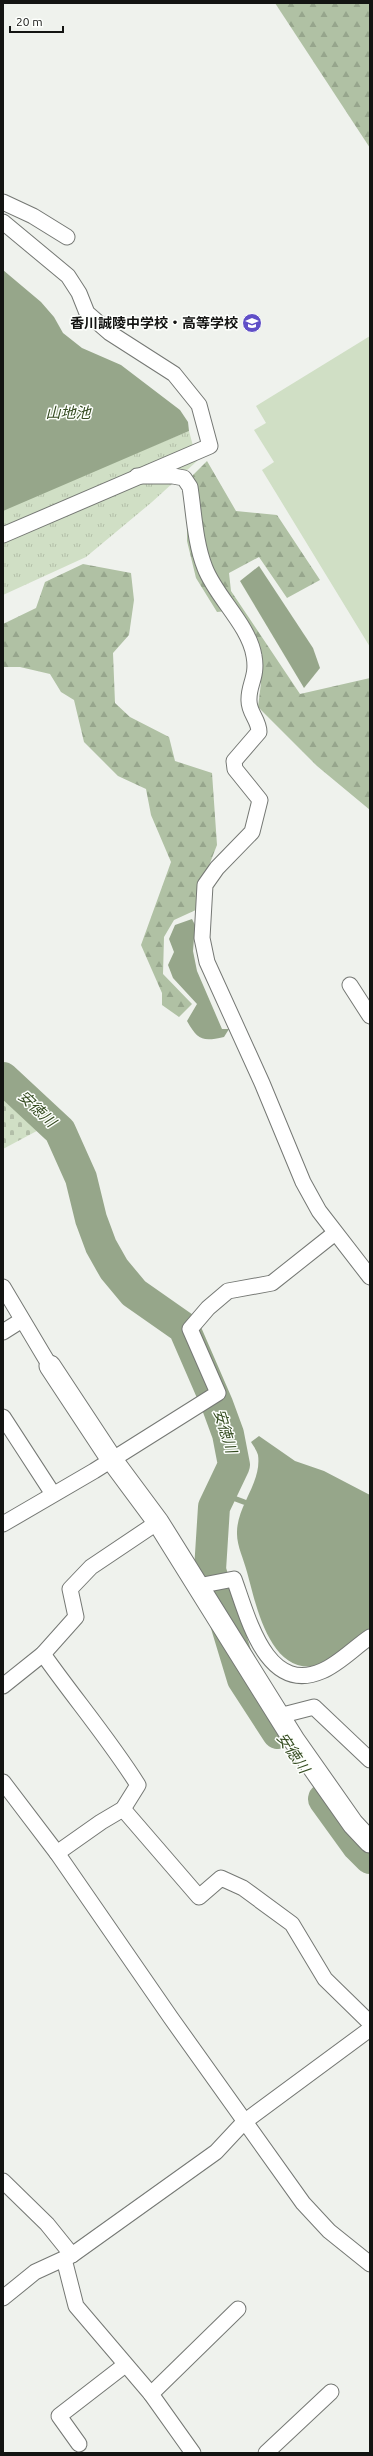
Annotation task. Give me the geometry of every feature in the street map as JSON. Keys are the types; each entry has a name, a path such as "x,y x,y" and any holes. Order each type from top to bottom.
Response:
{"street":[{"path":"3,202 33,216 67,237"},
{"path":"3,222 68,276 79,293 87,313 110,333 174,374 199,405 210,446 137,476 3,535"},
{"path":"137,476 173,476 184,478 190,487 205,569 248,641 254,654 256,672 248,700 251,711 259,726 259,732 234,761 235,769 260,800 252,832 218,868 205,885 202,938 207,962 262,1083 289,1150 319,1211 370,1277"},
{"path":"350,985 370,1016"},
{"path":"3,1524 112,1460 218,1393 190,1329 208,1308 228,1291 272,1284 336,1233"},
{"path":"3,1287 50,1366 112,1460 158,1522 279,1716 353,1824 370,1842"},
{"path":"3,1332 22,1320"},
{"path":"3,1417 53,1494"},
{"path":"3,1686 43,1654 76,1617 70,1589 91,1567 158,1522"},
{"path":"198,1586 234,1579 253,1632 268,1658 285,1672 299,1676 323,1670 370,1637"},
{"path":"43,1654 71,1694 113,1746 138,1785 122,1809 58,1853"},
{"path":"279,1716 314,1707 370,1760"},
{"path":"3,1782 58,1853 244,2122 303,2203 329,2231 370,2264"},
{"path":"122,1809 145,1832 199,1897 221,1878 243,1888 292,1924 325,1979 370,2023"},
{"path":"3,2298 35,2272 68,2257 216,2152 244,2122 370,2030"},
{"path":"3,2181 47,2224 68,2257 76,2306 151,2394 193,2453"},
{"path":"151,2394 238,2309"},
{"path":"79,2444 59,2416 125,2365"},
{"path":"266,2453 331,2392"}],"green space":[{"path":"275,3 370,3 370,148"},
{"path":"370,336 370,647 262,470 274,462 254,430 266,423 256,406"},
{"path":"189,431 197,461 152,502 86,557 3,595 3,508"},
{"path":"207,461 236,511 277,515 320,580 287,598 259,557 229,573 231,591 300,694 370,678 370,810 317,766 258,707 261,683 260,658 237,610 217,612 196,578 187,541 187,514 192,476"},
{"path":"83,564 131,573 134,600 129,635 113,653 115,703 130,717 169,737 175,761 212,773 217,845 201,886 198,909 174,920 164,937 163,974 192,1004 179,1017 162,1005 162,993 141,945 171,862 151,815 146,789 118,776 84,742 74,700 61,692 50,674 20,667 3,667 3,624 36,608 45,582"},
{"path":"3,1085 48,1125 3,1149"}],"water":[{"name":"山地池","path":"3,270 41,302 54,317 63,333 82,348 121,365 180,410 188,422 189,431 3,511"},
{"path":"259,566 313,648 320,668 304,688 240,581"},
{"path":"192,919 195,925 193,951 197,971 222,1029 229,1029 224,1037 206,1039 201,1038 194,1032 187,1021 197,1004 173,978 168,965 174,952 169,939 175,925"},
{"path":"259,1436 295,1461 324,1471 370,1495 370,1628 334,1655 315,1666 299,1665 286,1659 276,1648 267,1634 260,1618 238,1543 237,1534 240,1514 253,1485 258,1465 258,1455 251,1442"}],"waterway":[{"name":"安徳川","path":"3,1078 60,1131 81,1178 91,1219 101,1246 114,1269 134,1293 184,1328 217,1404 228,1434 234,1465 214,1507 210,1570 243,1679 278,1733"},
{"path":"220,1493 244,1502"},
{"name":"安徳川","path":"324,1799 358,1846 370,1858"}],"place":[{"name":"香川誠陵中学校・高等学校","path":"252,323"}]}
